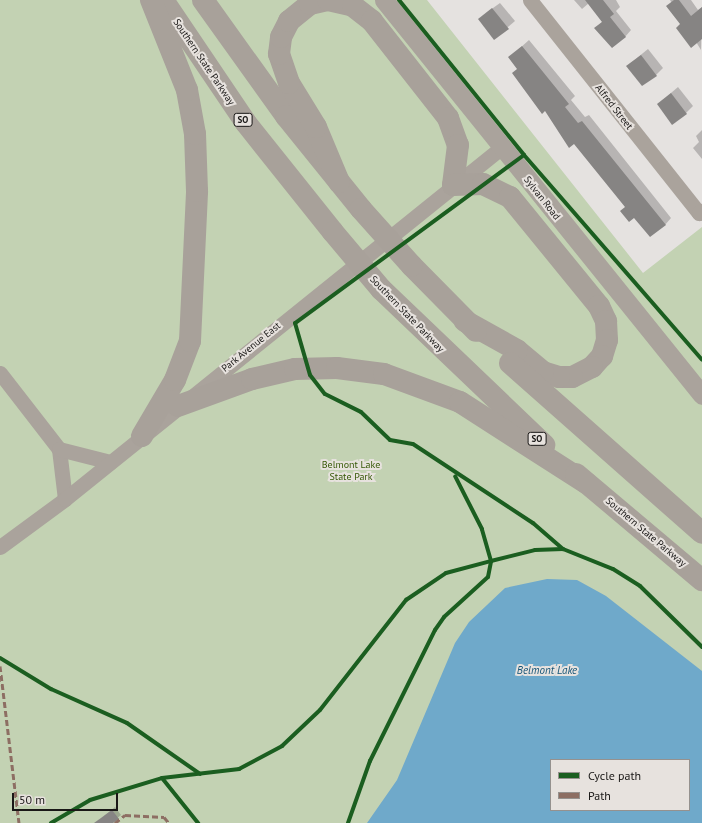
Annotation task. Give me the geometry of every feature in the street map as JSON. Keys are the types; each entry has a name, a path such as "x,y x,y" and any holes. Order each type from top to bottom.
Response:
{"highway":[{"path":"142,436 175,380 190,340 197,185 195,134 186,90 151,0"},
{"name":"Southern State Parkway","path":"163,0 246,123 333,232 381,288 479,386 586,483 702,580"},
{"path":"203,0 263,85 339,182 412,266 465,321 587,434 702,533"},
{"path":"339,182 316,127 289,83 279,54 281,37 289,21 310,4 328,0 353,6 368,18 448,118 458,145 453,185 483,184 510,197 599,306 606,322 607,340 602,356 592,367 572,377 559,377 543,372 517,350 465,321"},
{"path":"178,406 252,379 289,370 337,368 384,374 460,402 586,483"}],"street":[{"name":"Sylvan Road","path":"384,0 702,395"},
{"name":"Alfred Street","path":"530,0 700,212"},
{"name":"Park Avenue East","path":"0,546 65,499 178,406 502,147"},
{"path":"0,373 59,449 65,499"},
{"path":"59,449 110,462"}],"green space":[{"name":"Belmont Lake State Park","path":"0,0 427,0 643,273 702,227 702,823 0,823"}],"water":[{"name":"Belmont Lake","path":"547,579 577,580 606,596 702,671 702,823 367,823 397,780 455,643 469,622 505,588"}],"building":[{"path":"585,0 603,0 614,14 610,17 626,37 612,48 594,28 602,22"},
{"path":"674,0 679,0 691,16 702,7 702,39 691,48 676,28 680,24 666,6"},
{"path":"492,8 509,29 494,40 478,19"},
{"path":"522,46 569,104 565,107 578,123 582,121 666,225 650,237 634,218 629,222 620,211 625,207 574,144 569,148 545,111 542,114 512,73 517,69 508,57"},
{"path":"641,55 657,76 642,86 626,66"},
{"path":"671,93 687,114 672,125 657,104"},
{"path":"112,810 119,819 113,823 94,823"}],"marked path":[{"path":"0,666 19,823"},
{"path":"115,823 125,815 164,817 169,823"}],"cycle path":[{"path":"399,0 524,155 702,360"},
{"path":"524,155 295,323 310,375 325,394 361,412 390,440 413,444 533,523 563,549"},
{"path":"348,823 370,761 435,630 444,617 488,577 491,561 482,529 455,476"},
{"path":"51,823 90,800 162,778 239,769 282,746 320,710 406,600 446,573 535,550 563,549 613,569 640,586 702,647"},
{"path":"0,658 51,689 127,723 200,774"},
{"path":"162,778 198,823"}]}
